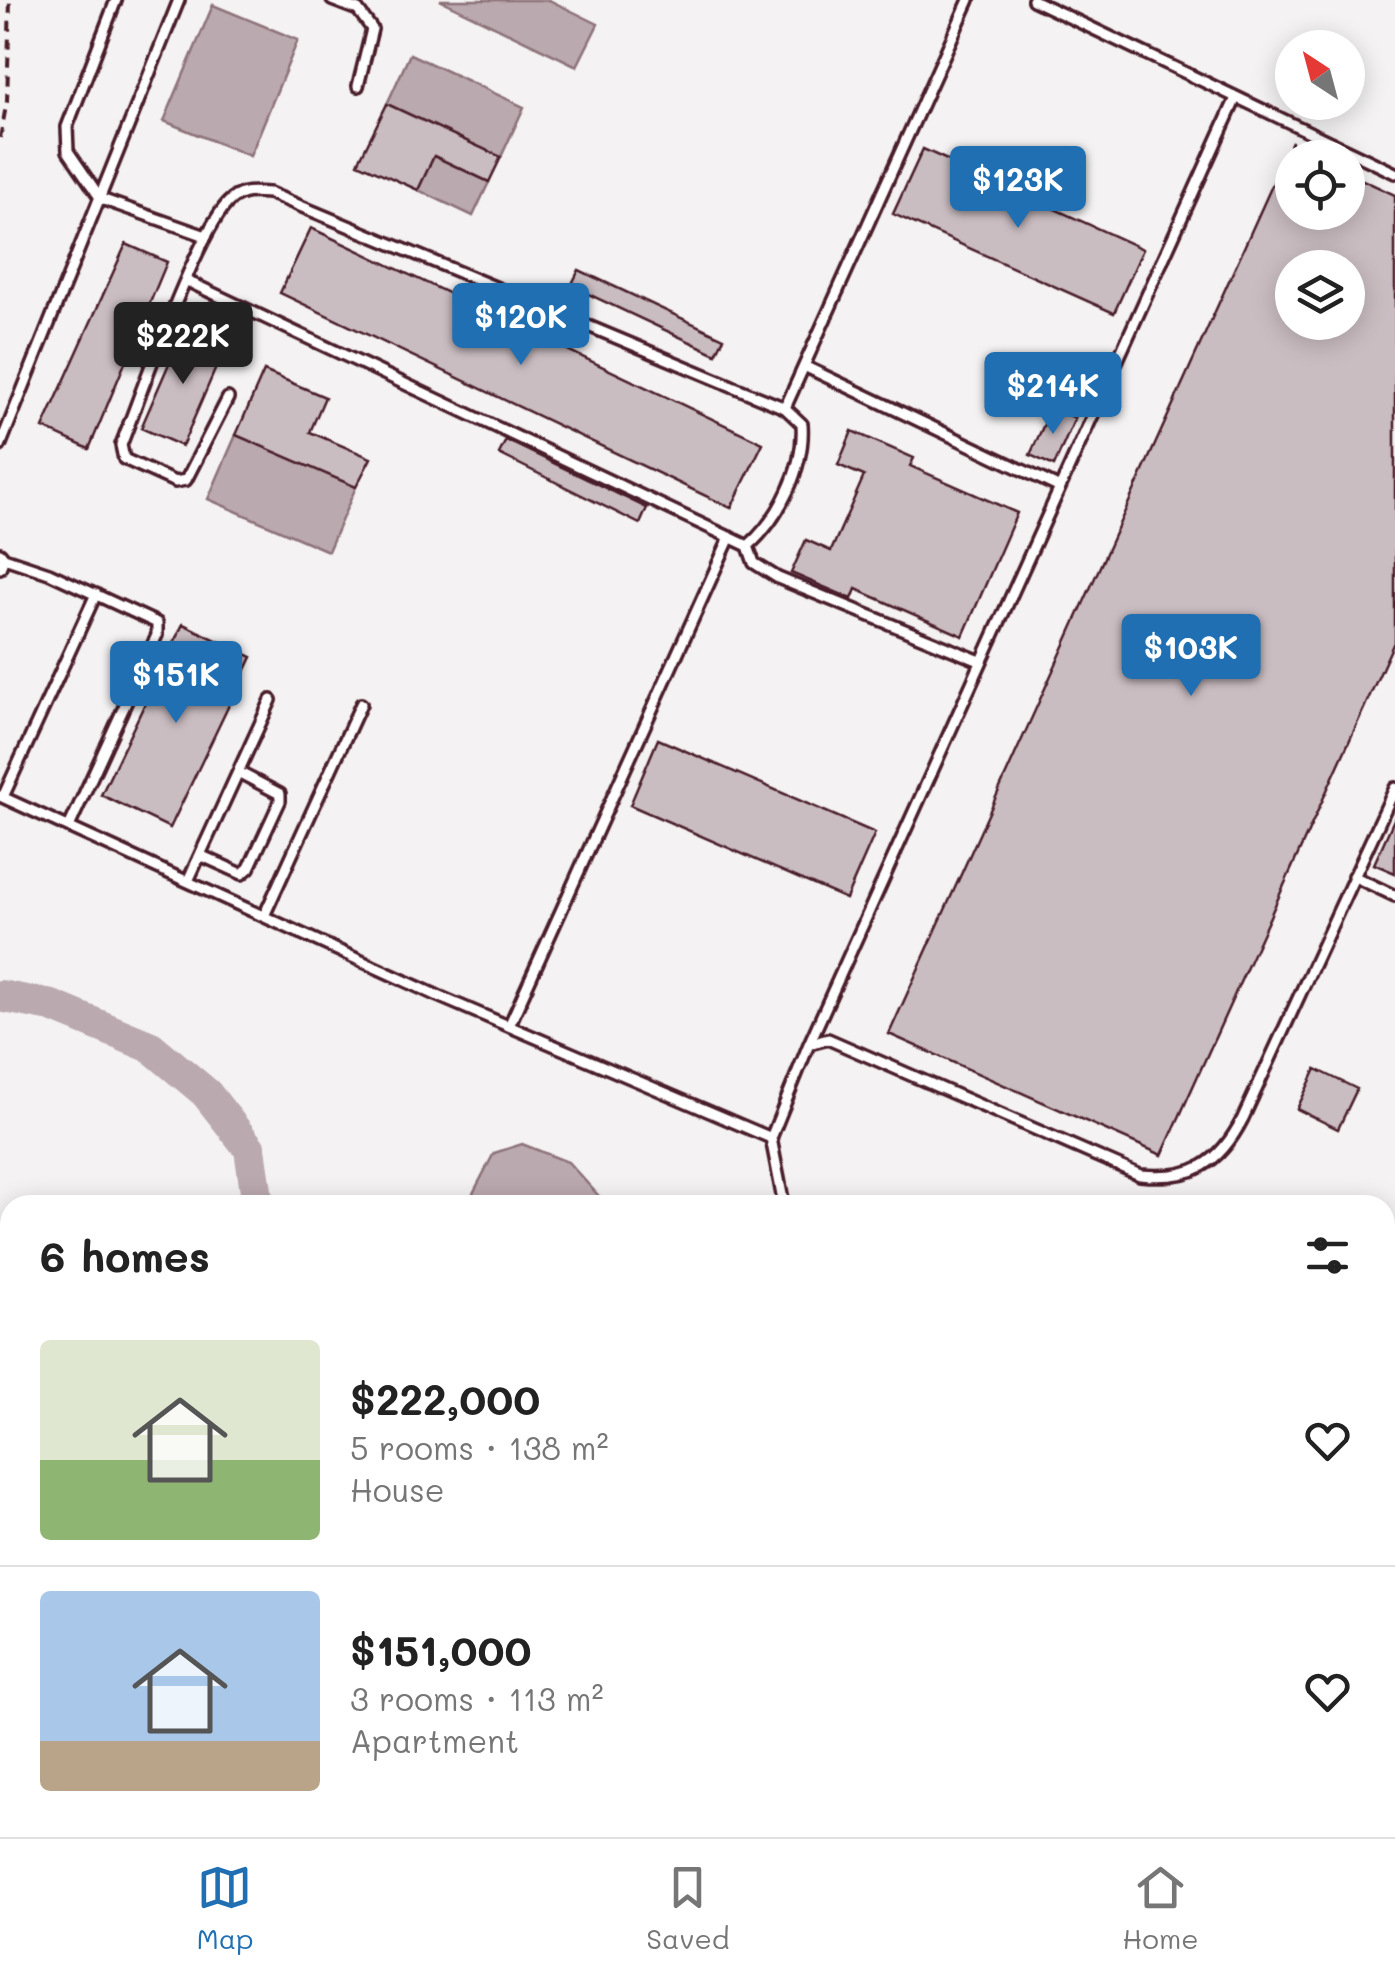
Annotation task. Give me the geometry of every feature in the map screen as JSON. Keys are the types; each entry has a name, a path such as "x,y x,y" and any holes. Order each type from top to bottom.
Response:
{"lane":[{"path":"116,0 66,127 68,151 101,199 206,236"},
{"path":"0,446 179,0"},
{"path":"332,0 358,10 372,29 358,86"},
{"path":"785,408 969,0"},
{"path":"1033,0 1235,100 1395,173"},
{"path":"782,1195 771,1138 809,1044 1235,100"},
{"path":"228,398 186,480 175,482 124,459 121,445 206,236 230,200 247,191 269,193 785,408 802,424 804,448 769,528 748,546"},
{"path":"187,282 748,546 754,563 778,578 980,661"},
{"path":"804,366 1058,486"},
{"path":"508,1026 730,537"},
{"path":"2,560 96,594 157,623 156,635 69,827"},
{"path":"96,594 2,796 508,1026 771,1138"},
{"path":"188,881 271,700"},
{"path":"264,916 361,704"},
{"path":"200,855 242,874 249,868 280,801 280,794 238,772"},
{"path":"809,1044 828,1039 1140,1175 1171,1178 1200,1168 1228,1148 1395,788"},
{"path":"1352,876 1395,896"}],"path":[{"path":"0,138 8,101 10,0"}],"shaded area":[{"path":"440,0 549,0 598,24 577,66"},
{"path":"213,5 298,40 250,156 164,121"},
{"path":"410,54 524,107 501,157 387,104"},
{"path":"434,156 489,182 473,216 418,190"},
{"path":"236,435 356,487 328,551 208,499"},
{"path":"522,1144 568,1162 598,1195 472,1195 494,1153"}],"building":[{"path":"387,104 501,157 489,182 434,156 418,190 358,163"},
{"path":"923,149 1143,249 1114,313 893,214"},
{"path":"1275,179 1275,230 1365,230 1365,181 1395,195 1395,640 1162,1155 889,1034"},
{"path":"311,228 763,443 731,508 280,293"},
{"path":"126,244 167,262 89,449 43,428"},
{"path":"579,270 724,338 716,354 571,286"},
{"path":"184,329 225,347 182,446 141,428"},
{"path":"264,371 325,397 310,432 371,458 356,487 236,435"},
{"path":"1052,407 1075,418 1054,466 1030,455"},
{"path":"852,431 914,458 910,466 1017,513 963,636 856,589 852,599 791,573 806,540 831,551 864,476 838,465"},
{"path":"506,440 647,508 640,524 499,454"},
{"path":"183,624 252,657 170,828 101,795"},
{"path":"658,739 875,833 846,899 630,805"},
{"path":"1395,817 1395,873 1374,864"},
{"path":"1316,1069 1357,1089 1338,1129 1297,1109"}],"waterway":[{"path":"0,996 52,1006 151,1047 206,1093 250,1149 257,1195"}]}
